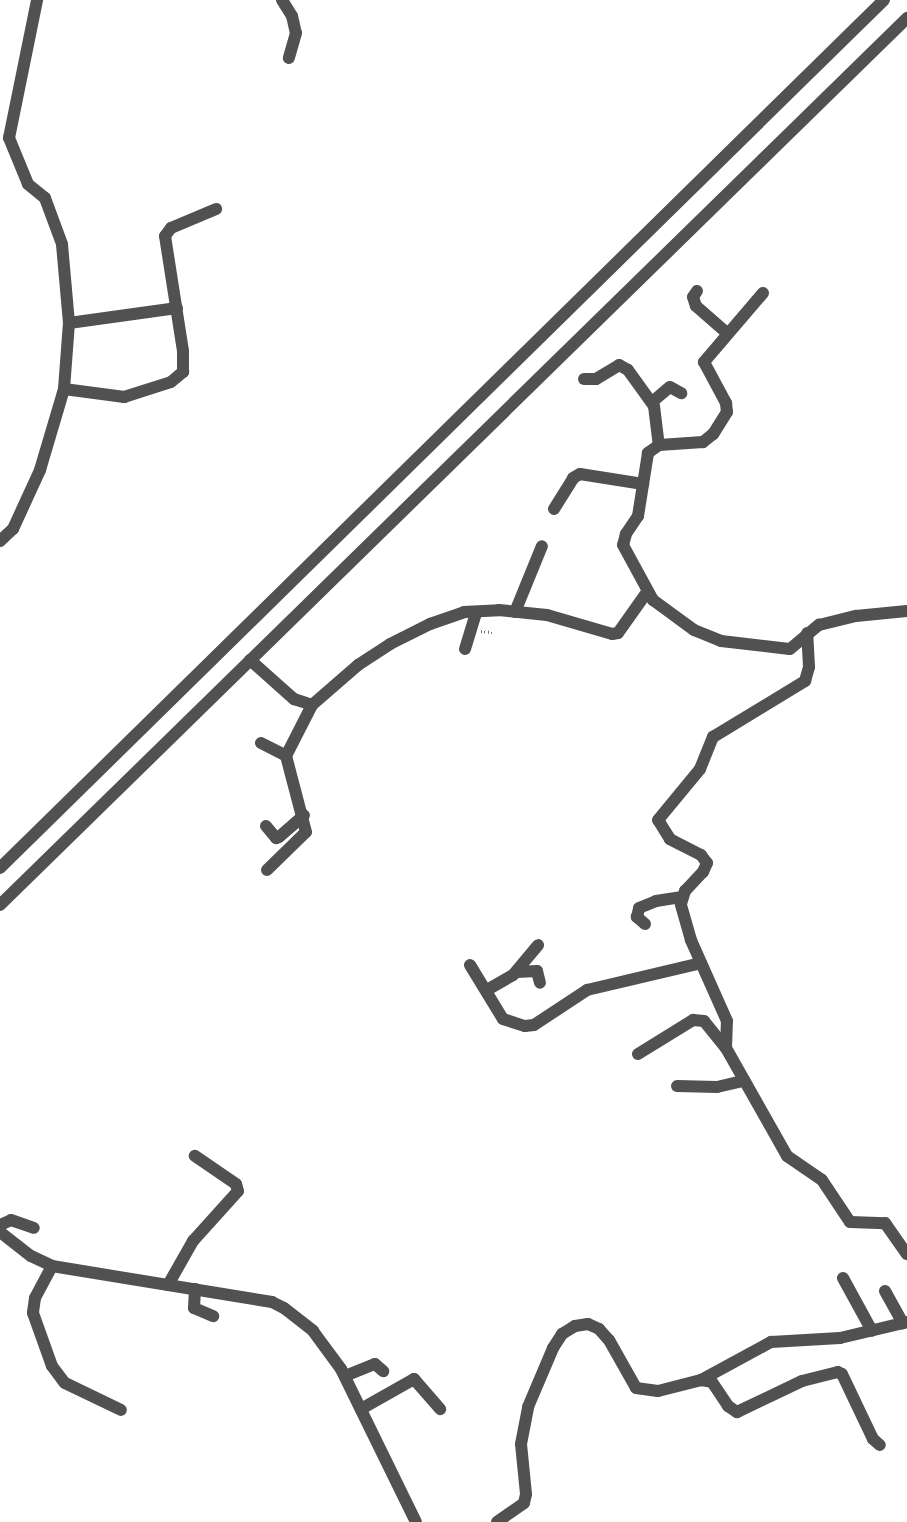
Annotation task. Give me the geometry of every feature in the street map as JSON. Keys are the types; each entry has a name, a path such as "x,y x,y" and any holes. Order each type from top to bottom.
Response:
{"street":[{"path":"0,541 13,529 40,470 64,389 69,323 62,244 45,198 28,184 9,138 36,0"},
{"path":"282,0 292,16 296,33 289,58"},
{"path":"0,868 884,0"},
{"path":"0,905 907,18"},
{"path":"64,389 124,397 177,377 182,372 183,351 165,236 171,228 216,209"},
{"path":"697,291 693,297 696,306 727,333"},
{"path":"763,293 704,362 727,407 714,434 703,442 659,445 648,453 636,522 623,540 647,592 686,626 721,640 784,650 795,646 807,632 819,625 856,616 907,611"},
{"path":"69,323 177,308"},
{"path":"584,379 596,379 614,366 623,366 652,402 659,445"},
{"path":"652,402 670,387 681,393"},
{"path":"554,510 573,478 580,474 643,484"},
{"path":"515,612 542,546"},
{"path":"267,870 303,838 306,832 304,815 285,762 286,756 312,705 358,665 390,644 430,624 476,612 515,612 548,615 612,634 624,629 647,592"},
{"path":"466,649 476,612"},
{"path":"645,924 637,917 639,908 656,901 681,898 707,863 702,855 670,839 658,824 660,815 700,769 713,737 805,681 809,667 807,632"},
{"path":"250,660 294,700 312,705"},
{"path":"261,742 286,756"},
{"path":"266,826 276,838 304,815"},
{"path":"681,898 691,940 727,1021 726,1048"},
{"path":"487,990 517,972 538,945"},
{"path":"470,965 503,1019 534,1025 587,990 701,963"},
{"path":"517,972 536,971 540,983"},
{"path":"638,1054 700,1018 726,1048 787,1156 822,1180 844,1217 857,1224 885,1223 907,1254"},
{"path":"677,1086 711,1087 744,1081"},
{"path":"168,1285 194,1242 238,1191 236,1184 196,1156"},
{"path":"0,1225 11,1220 34,1228"},
{"path":"0,1232 32,1256 52,1266 272,1302 284,1308 313,1331 344,1376 416,1522"},
{"path":"52,1266 35,1298 33,1313 52,1366 65,1383 121,1410"},
{"path":"844,1278 872,1331"},
{"path":"195,1289 194,1308 213,1316"},
{"path":"497,1522 524,1503 526,1494 521,1444 528,1407 553,1348 562,1334 575,1326 588,1324 599,1329 609,1340 636,1388 658,1391 701,1380 771,1342 840,1338 905,1322 885,1291"},
{"path":"344,1376 375,1364 383,1370"},
{"path":"701,1380 712,1382 728,1406 737,1412 802,1381 830,1372 842,1374 873,1439 880,1445"},
{"path":"360,1409 414,1379 440,1409"}]}
